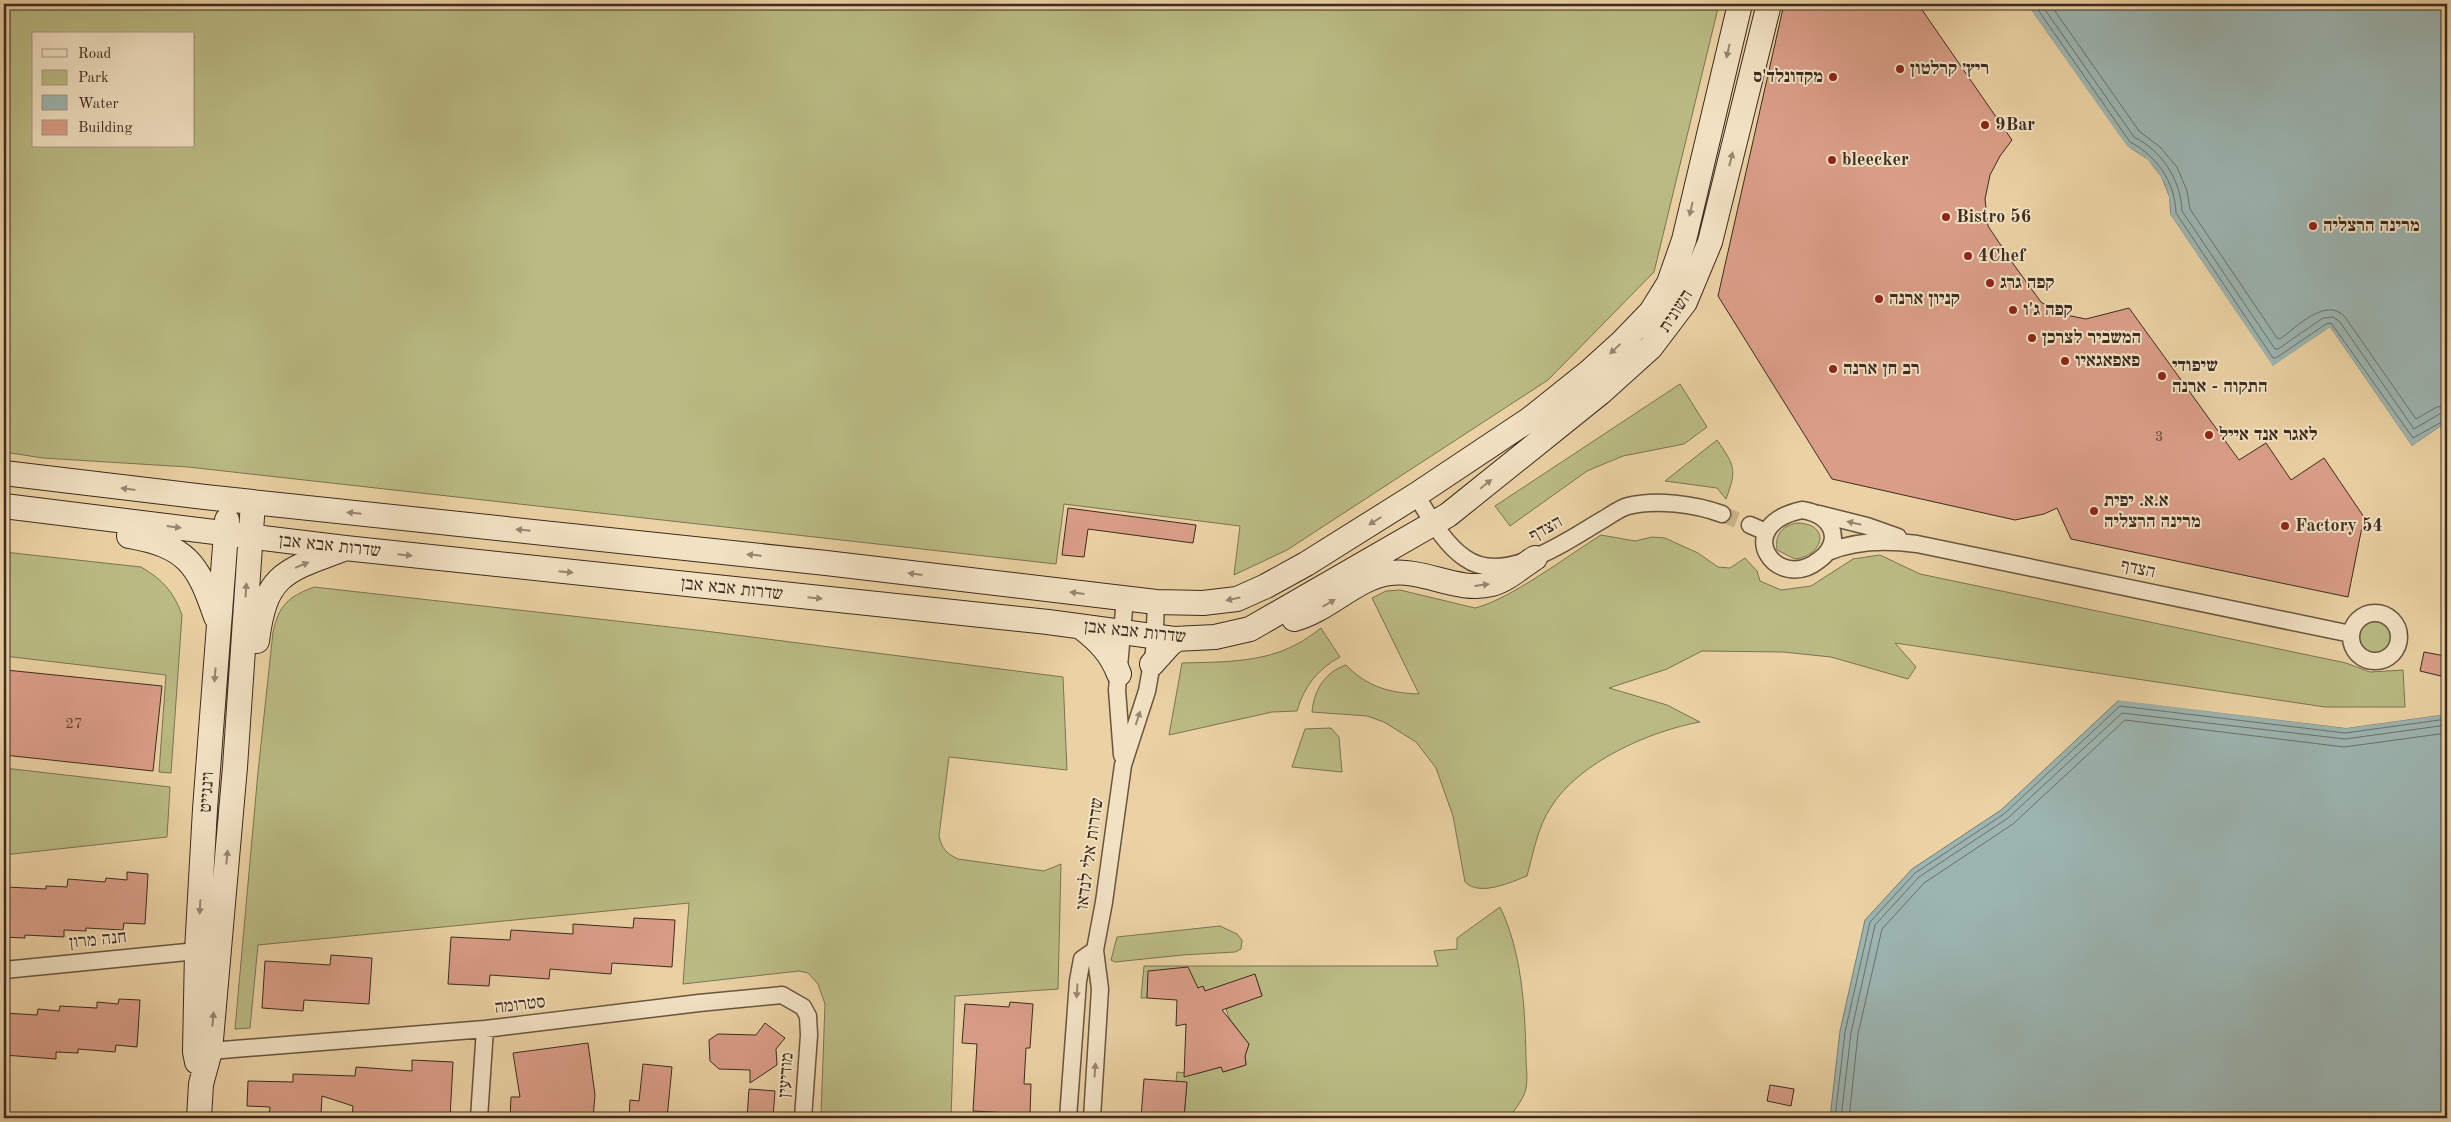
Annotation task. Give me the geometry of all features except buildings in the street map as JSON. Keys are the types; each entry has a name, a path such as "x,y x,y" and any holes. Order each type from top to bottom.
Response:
{"street":[{"name":"השונית","path":"1416,495 1530,419 1589,372 1651,312 1669,283 1684,240 1740,4"},
{"name":"השונית","path":"1433,522 1448,515 1600,393 1651,347 1685,302 1710,242 1769,4"},
{"name":"שדרות אבא אבן","path":"4,473 229,500 768,557 1156,602 1203,603 1244,596 1306,564 1416,495"},
{"name":"הצדף","path":"1416,495 1433,522 1463,558 1474,564 1504,566 1535,558 1627,506 1669,503 1709,509 1722,514"},
{"name":"וינגייט","path":"201,1084 194,1052 197,950 229,500"},
{"name":"וינגייט","path":"199,1118 201,1084 210,1051 235,767 252,502"},
{"name":"שדרות אבא אבן","path":"4,506 345,548 1178,638 1215,637 1250,629 1433,522"},
{"name":"הצדף","path":"1917,544 1867,526 1802,510 1780,517 1768,527 1763,539 1764,549 1771,560 1780,567 1804,568 1815,563 1828,552 1842,546 1892,541 1917,544 2351,634"},
{"path":"1818,514 1830,527 1833,537 1828,552"},
{"path":"69,515 87,526 104,531 156,540 177,550 190,562 207,589 219,626"},
{"path":"1750,525 1766,532"},
{"path":"235,767 251,726 260,616 269,592 290,570 345,548"},
{"path":"1250,629 1297,619 1318,610 1376,576 1390,572 1432,576 1460,585 1479,586 1494,583 1535,558"},
{"name":"שדרות אלי לנדאו","path":"1092,1118 1100,989 1095,950 1104,902 1122,764 1118,690 1125,598"},
{"name":"שדרות אלי לנדאו","path":"1122,764 1147,691 1152,664 1156,602"},
{"path":"1081,627 1101,643 1114,661 1119,674"},
{"path":"1152,664 1164,649 1178,638"},
{"name":"חנה מרון","path":"4,970 197,950"},
{"name":"שדרות אלי לנדאו","path":"1068,1118 1078,981 1082,959 1095,950"},
{"name":"סטרומה","path":"210,1051 485,1029 775,995 782,996 803,1007 808,1016 809,1035"},
{"path":"479,1118 485,1029"},
{"name":"מודיעין","path":"803,1118 809,1035"}],"green space":[{"path":"4,4 1719,4 1654,272 1548,380 1287,550 1234,575 1240,526 1064,504 1056,564 188,467 43,458 4,452"},
{"path":"1680,384 1707,427 1684,444 1623,456 1587,471 1510,526 1495,506"},
{"path":"1717,440 1731,462 1733,474 1726,499 1717,488 1665,481"},
{"path":"1796,523 1807,524 1815,528 1819,533 1820,540 1813,552 1795,559 1777,550 1777,540 1783,529"},
{"path":"1601,535 1635,541 1652,537 1665,538 1698,553 1718,567 1730,568 1745,558 1757,571 1760,581 1781,590 1811,586 1853,559 1880,555 1920,574 2346,663 2370,672 2403,670 2405,707 2325,707 1895,643 1916,667 1908,679 1831,657 1783,652 1702,651 1667,669 1609,688 1667,705 1700,722 1680,726 1638,741 1597,763 1563,791 1546,815 1539,831 1527,876 1496,887 1479,888 1471,886 1465,882 1453,816 1436,768 1416,742 1384,722 1367,716 1312,712 1315,696 1322,683 1332,672 1346,665 1354,673 1371,684 1398,692 1419,694 1372,598 1386,591 1400,590 1475,608 1505,596"},
{"path":"4,552 141,567 161,581 171,593 182,615 171,773 159,772 166,675 4,656"},
{"path":"314,587 705,631 1063,677 1067,770 949,757 939,836 945,850 958,859 1044,871 1061,864 1058,989 955,996 951,1118 821,1114 825,1004 818,984 808,973 799,971 683,984 689,903 258,945 250,1028 235,1029 258,772 273,632 278,615 286,603 297,594"},
{"path":"2374,621 2381,622 2386,626 2390,631 2390,645 2386,650 2381,654 2374,655 2367,654 2362,650 2358,645 2357,638 2358,631 2362,626 2367,622"},
{"path":"1321,628 1340,657 1325,667 1313,679 1297,711 1272,712 1169,735 1182,663 1240,660 1268,655 1298,643"},
{"path":"1331,728 1339,737 1342,772 1292,767 1305,729"},
{"path":"4,768 170,787 167,837 4,855"},
{"path":"1500,907 1518,961 1523,1000 1527,1077 1525,1092 1509,1118 1184,1118 1187,1083 1176,1082 1177,1072 1195,1074 1221,1067 1223,1072 1246,1065 1245,1056 1249,1044 1229,1018 1226,1009 1262,995 1255,975 1205,991 1203,987 1198,988 1149,971 1147,998 1141,998 1144,966 1438,966 1434,951 1457,949 1457,938"},
{"path":"1220,926 1237,934 1242,940 1241,949 1235,952 1115,962 1111,960 1117,937"}],"water":[{"name":"מרינה הרצליה","path":"2027,4 2447,4 2447,422 2412,446 2330,327 2273,367 2170,214 2168,193 2159,174 2145,158 2127,147"},
{"path":"2119,700 2346,728 2447,714 2447,1118 1830,1118 1840,1031 1865,920 1912,869 2001,810"}],"pier":[{"path":"2025,4 2027,4 2127,146 2148,160 2161,177 2169,197 2170,214 2273,366 2330,327 2412,446 2447,422 2447,425 2411,448 2329,331 2274,369 2271,368 2168,215 2167,197 2159,178 2146,162 2125,148"},
{"path":"2119,698 2346,725 2447,712 2447,714 2346,728 2115,700"}],"tunnel":[{"path":"1722,514 1750,525"}],"place":[{"name":"ריץ׳ קרלטון","path":"1900,69"},
{"name":"מקדונלד'ס","path":"1833,77"},
{"name":"9Bar","path":"1985,125"},
{"name":"bleecker","path":"1832,160"},
{"name":"Bistro 56","path":"1946,217"},
{"name":"מרינה הרצליה","path":"2313,226"},
{"name":"4Chef","path":"1968,256"},
{"name":"קפה גרג","path":"1990,283"},
{"name":"קניון ארנה","path":"1879,299"},
{"name":"קפה ג'ו","path":"2013,310"},
{"name":"המשביר לצרכן","path":"2032,338"},
{"name":"פאפאגאיו","path":"2065,361"},
{"name":"רב חן ארנה","path":"1833,369"},
{"name":"שיפודי התקוה - ארנה","path":"2162,376"},
{"name":"לאגר אנד אייל","path":"2209,435"},
{"name":"א.א. יפית מרינה הרצליה","path":"2094,511"},
{"name":"Factory 54","path":"2285,526"}]}
